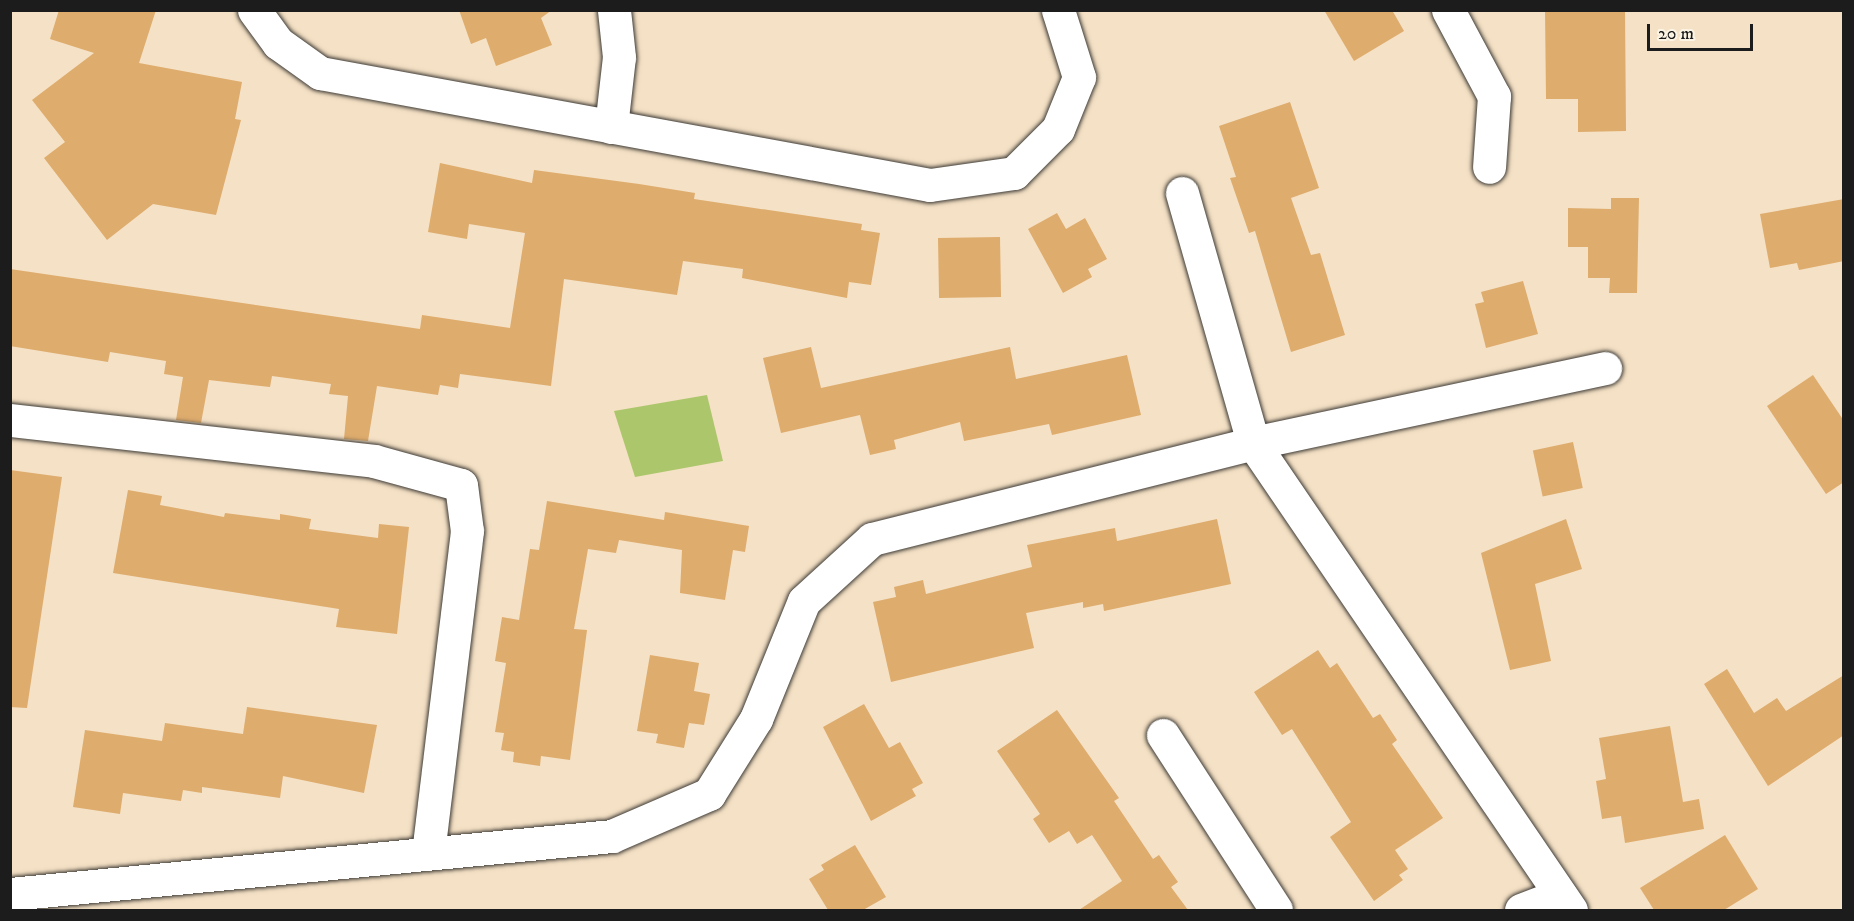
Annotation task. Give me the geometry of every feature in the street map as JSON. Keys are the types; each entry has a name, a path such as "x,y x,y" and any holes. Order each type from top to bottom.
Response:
{"street":[{"path":"254,10 278,43 321,73 930,185 1014,173 1058,129 1079,77 1058,10"},
{"path":"611,127 619,57 614,10"},
{"path":"1448,10 1494,96 1489,167"},
{"path":"1182,193 1253,443 1566,903 1521,910"},
{"path":"10,894 612,836 709,794 756,719 804,601 872,539 1253,443 1605,368"},
{"path":"10,420 374,461 461,484 467,531 428,854"},
{"path":"1163,735 1276,910"}],"green space":[{"path":"707,395 723,461 635,477 614,411"}],"building":[{"path":"59,10 156,10 139,63 242,82 235,119 241,120 216,215 153,204 107,240 44,158 65,142 32,100 94,53 50,39"},
{"path":"459,10 552,10 541,18 552,45 496,66 486,38 471,44"},
{"path":"1324,10 1392,10 1404,31 1354,61"},
{"path":"1545,10 1625,10 1626,131 1578,132 1578,99 1546,99"},
{"path":"1290,102 1319,188 1291,198 1311,255 1320,253 1345,335 1291,352 1255,231 1249,233 1230,178 1236,177 1219,126"},
{"path":"440,163 532,183 534,170 639,184 695,193 694,199 862,224 861,230 880,233 871,285 849,282 847,298 742,278 743,269 683,261 677,295 564,279 551,386 460,374 458,388 440,385 438,395 377,386 368,441 344,439 348,396 329,394 331,384 272,376 270,387 209,380 201,423 176,420 183,377 164,374 166,361 110,352 108,362 10,346 10,269 420,329 422,315 510,328 525,233 469,224 467,239 428,232"},
{"path":"1611,198 1639,198 1637,293 1609,293 1610,278 1588,278 1588,247 1568,247 1568,208 1611,209"},
{"path":"1844,199 1844,261 1799,270 1797,263 1770,268 1760,214"},
{"path":"1057,213 1066,229 1085,218 1107,259 1088,269 1092,277 1063,293 1028,229"},
{"path":"1000,237 1001,297 939,298 938,238"},
{"path":"1523,281 1538,334 1486,348 1475,304 1484,302 1481,292"},
{"path":"811,347 821,388 1010,347 1016,379 1127,355 1141,415 1052,435 1049,424 964,441 960,422 894,440 896,449 870,455 860,415 781,433 763,358"},
{"path":"1813,375 1844,421 1844,482 1826,494 1767,406"},
{"path":"1573,442 1583,488 1543,496 1533,451"},
{"path":"10,470 62,477 27,708 10,707"},
{"path":"128,490 162,496 160,505 224,517 225,513 280,520 280,514 311,519 309,529 378,538 379,524 409,527 397,634 336,627 339,609 113,573"},
{"path":"547,501 664,520 665,512 749,526 745,552 733,550 725,600 680,593 682,550 619,540 616,553 588,549 574,629 587,630 570,760 541,756 540,766 513,762 514,752 501,750 504,733 495,732 506,663 495,661 502,617 519,620 530,549 539,550"},
{"path":"1217,519 1231,584 1104,611 1103,604 1083,608 1083,602 1026,613 1034,648 891,682 873,602 896,597 894,587 923,580 926,594 1032,567 1027,545 1115,528 1117,541"},
{"path":"1566,519 1582,569 1535,584 1551,661 1510,670 1481,553"},
{"path":"1318,650 1330,668 1337,663 1373,718 1380,714 1397,740 1392,744 1443,818 1395,850 1408,869 1399,875 1403,880 1374,901 1330,837 1351,822 1292,729 1282,735 1254,692"},
{"path":"650,655 699,663 694,691 710,694 704,725 689,723 684,748 656,743 658,734 637,731"},
{"path":"1727,669 1754,713 1777,698 1786,711 1844,675 1844,735 1768,786 1704,684"},
{"path":"864,704 889,748 900,742 923,783 912,789 916,796 871,821 823,727"},
{"path":"247,707 377,725 364,793 283,776 280,798 202,787 202,793 183,790 181,801 123,793 120,814 73,807 85,730 162,741 165,723 243,734"},
{"path":"1057,710 1119,798 1114,801 1153,859 1159,855 1178,882 1171,887 1188,910 1079,910 1122,881 1092,835 1077,844 1069,831 1049,843 1033,819 1040,814 997,751"},
{"path":"1670,726 1683,802 1699,799 1704,829 1625,843 1621,816 1602,819 1596,781 1606,779 1599,738"},
{"path":"1725,835 1758,889 1724,910 1654,910 1640,888"},
{"path":"855,845 886,897 863,910 828,910 809,879 824,870 821,865"}]}
